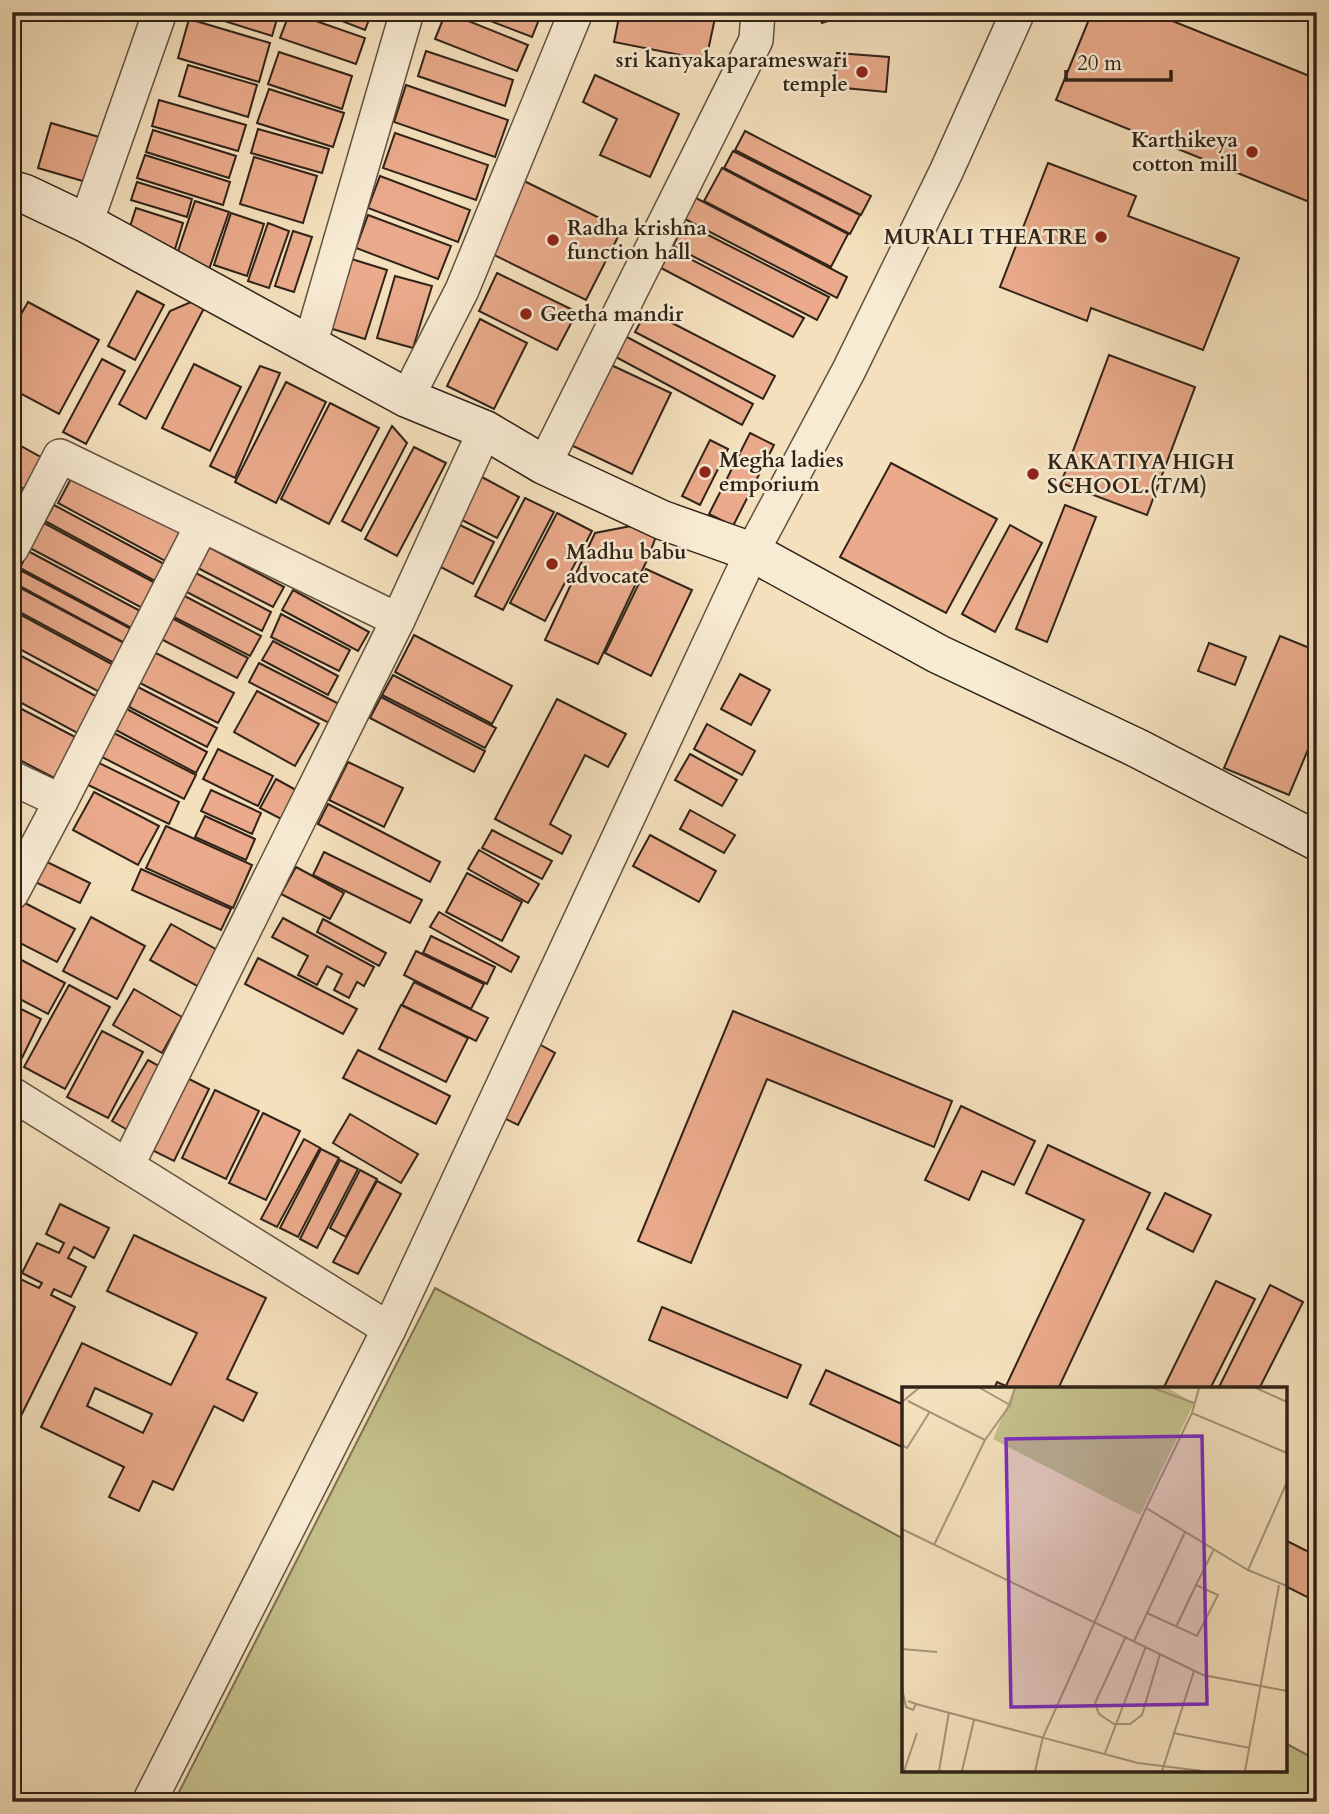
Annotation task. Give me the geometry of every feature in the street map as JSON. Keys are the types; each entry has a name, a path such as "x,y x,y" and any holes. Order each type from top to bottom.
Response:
{"main road":[{"path":"12,190 86,223 407,398 485,430 544,465 662,520 752,552 939,654 1137,748 1317,841"}],"street":[{"path":"86,223 160,12"},
{"path":"310,345 407,12"},
{"path":"407,398 462,290 576,12"},
{"path":"544,465 756,40 758,12"},
{"path":"149,1802 388,1329 752,552 849,370 946,172 1018,12"},
{"path":"127,1166 398,620 485,430"},
{"path":"12,548 60,456 398,620"},
{"path":"12,893 202,525"},
{"path":"12,778 61,801"},
{"path":"12,1094 388,1329"}],"shaded area":[{"path":"435,1288 902,1538 902,1772 1287,1772 1287,1744 1317,1760 1317,1802 174,1802"}],"building":[{"path":"196,12 279,12 272,36"},
{"path":"290,12 365,38 356,64 280,38"},
{"path":"319,12 372,12 365,30"},
{"path":"446,12 528,45 517,71 435,39"},
{"path":"467,12 542,12 532,37"},
{"path":"620,12 684,12 715,18 706,60 614,42"},
{"path":"818,12 854,12 822,23"},
{"name":"Karthikeya cotton mill","path":"1092,12 1150,12 1317,79 1317,205 1056,100"},
{"path":"189,19 270,43 259,82 178,58"},
{"path":"426,51 513,80 505,106 418,76"},
{"path":"279,52 352,76 342,109 268,84"},
{"name":"sri kanyakaparameswari temple","path":"837,53 889,57 886,92 834,87"},
{"path":"188,65 257,85 248,117 179,96"},
{"path":"595,75 679,114 650,177 600,155 617,119 583,102"},
{"path":"406,85 508,120 495,157 394,122"},
{"path":"269,89 344,113 333,147 257,123"},
{"path":"159,100 246,125 238,151 152,126"},
{"path":"51,123 106,139 93,184 38,168"},
{"path":"258,129 329,149 322,173 251,153"},
{"path":"153,130 236,156 229,178 146,152"},
{"path":"745,131 871,196 861,215 735,150"},
{"path":"395,133 488,165 476,200 383,168"},
{"path":"733,151 860,215 850,234 724,168"},
{"path":"145,155 230,182 223,205 137,178"},
{"path":"254,157 317,176 303,223 240,204"},
{"name":"MURALI THEATRE","path":"1048,163 1136,196 1128,216 1239,258 1203,350 1091,308 1087,321 1000,287"},
{"path":"722,168 848,234 831,267 704,201"},
{"path":"380,176 470,210 458,242 368,208"},
{"name":"Radha krishna function hall","path":"520,179 622,229 586,300 484,250"},
{"path":"137,182 192,199 187,217 131,200"},
{"path":"694,197 847,277 837,298 683,218"},
{"path":"195,201 229,212 207,275 174,263"},
{"path":"136,208 183,223 171,262 126,239"},
{"path":"231,213 264,224 247,276 214,265"},
{"path":"368,215 451,246 438,279 356,248"},
{"path":"268,223 289,231 269,288 248,281"},
{"path":"685,223 829,297 817,320 673,246"},
{"path":"293,231 312,237 294,292 275,286"},
{"path":"671,249 804,318 793,337 661,268"},
{"path":"345,257 387,270 365,339 323,326"},
{"path":"497,273 577,312 557,350 479,311"},
{"path":"395,276 432,286 413,348 377,338"},
{"path":"137,291 164,305 135,360 108,346"},
{"path":"212,293 146,419 119,404 170,311"},
{"path":"28,302 99,340 59,414 12,389 12,330"},
{"path":"647,310 775,376 763,399 635,332"},
{"path":"480,319 527,343 494,409 447,386"},
{"path":"625,336 753,404 742,425 614,356"},
{"path":"1109,355 1195,387 1147,515 1061,483"},
{"path":"102,359 125,371 86,444 63,432"},
{"path":"194,364 241,387 210,451 162,428"},
{"path":"609,364 671,393 632,474 571,445"},
{"path":"260,366 280,373 235,478 210,466"},
{"path":"286,382 326,402 276,503 235,482"},
{"path":"330,403 379,428 329,524 281,499"},
{"path":"392,426 407,443 361,531 342,521"},
{"path":"750,433 774,445 733,526 709,514"},
{"name":"Megha ladies emporium","path":"710,440 728,449 700,505 682,496"},
{"path":"12,441 46,460 28,491 12,482"},
{"path":"414,447 446,463 397,556 365,539"},
{"path":"891,463 997,519 946,613 840,557"},
{"path":"74,473 183,532 167,562 58,503"},
{"path":"480,476 519,497 497,538 458,518"},
{"path":"525,498 554,512 503,610 475,596"},
{"path":"54,505 166,565 157,582 45,521"},
{"path":"1065,505 1096,517 1047,642 1016,629"},
{"path":"557,513 592,531 545,621 510,603"},
{"path":"662,520 648,558 598,664 545,640 595,533"},
{"path":"454,522 494,542 473,584 433,563"},
{"path":"44,523 157,584 144,609 30,548"},
{"path":"1010,525 1042,543 995,632 962,614"},
{"path":"203,544 284,587 273,607 192,565"},
{"path":"28,551 144,613 135,630 20,568"},
{"path":"188,569 271,612 262,631 179,588"},
{"path":"646,569 692,590 651,676 605,653"},
{"path":"22,571 135,631 128,645 16,584"},
{"path":"17,586 126,644 116,664 12,608 12,595"},
{"path":"293,590 369,632 358,651 282,610"},
{"path":"177,592 261,636 250,656 166,613"},
{"path":"12,610 119,668 105,695 12,645"},
{"path":"281,614 350,650 339,671 271,637"},
{"path":"166,615 248,658 237,678 155,636"},
{"path":"414,635 512,686 492,724 395,672"},
{"path":"1280,636 1317,651 1317,728 1289,795 1224,768"},
{"path":"273,641 338,676 328,695 262,660"},
{"path":"1209,643 1246,657 1235,685 1198,671"},
{"path":"150,650 234,693 218,723 134,680"},
{"path":"12,651 103,700 83,736 12,698"},
{"path":"259,663 341,705 331,724 249,682"},
{"path":"740,674 770,690 751,725 721,709"},
{"path":"393,675 496,728 485,748 382,695"},
{"path":"138,687 217,728 207,747 129,707"},
{"path":"257,691 319,724 295,766 234,732"},
{"path":"381,697 485,751 474,772 370,718"},
{"path":"557,699 626,734 608,767 585,755 550,824 571,836 562,854 495,819"},
{"path":"12,704 79,739 58,780 12,756"},
{"path":"125,708 207,752 196,773 114,729"},
{"path":"707,724 755,751 742,775 694,749"},
{"path":"110,731 196,775 184,799 98,755"},
{"path":"218,749 273,776 258,806 203,779"},
{"path":"690,754 737,780 722,806 675,780"},
{"path":"95,761 179,802 169,824 84,783"},
{"path":"348,762 403,788 384,827 329,800"},
{"path":"276,779 305,795 289,823 260,808"},
{"path":"211,790 261,813 252,834 201,811"},
{"path":"94,792 159,826 138,865 73,830"},
{"path":"328,804 440,862 430,882 318,824"},
{"path":"690,810 735,835 724,853 680,829"},
{"path":"205,816 255,839 246,860 195,837"},
{"path":"166,826 252,865 233,908 146,868"},
{"path":"492,830 552,861 542,879 482,848"},
{"path":"650,835 716,871 699,902 633,866"},
{"path":"479,850 539,884 528,903 468,869"},
{"path":"324,852 422,900 410,923 313,875"},
{"path":"43,860 90,883 80,903 33,881"},
{"path":"296,867 344,893 330,919 281,894"},
{"path":"141,869 231,909 221,930 132,890"},
{"path":"467,873 522,902 502,941 446,912"},
{"path":"21,901 75,929 57,962 12,939 12,916"},
{"path":"439,912 519,957 511,972 430,927"},
{"path":"91,917 145,946 117,999 63,971"},
{"path":"283,918 374,967 364,986 357,982 349,998 334,990 342,974 327,966 317,985 298,975 308,956 272,937"},
{"path":"323,919 386,953 379,966 317,932"},
{"path":"171,924 219,951 199,987 150,960"},
{"path":"431,936 495,967 487,984 423,953"},
{"path":"416,951 484,984 471,1009 404,975"},
{"path":"12,955 65,983 48,1014 12,995"},
{"path":"258,958 357,1009 343,1034 245,984"},
{"path":"414,982 488,1018 476,1041 402,1005"},
{"path":"69,985 110,1007 65,1089 24,1067"},
{"path":"134,989 182,1017 162,1053 113,1025"},
{"path":"401,1005 468,1038 446,1082 379,1049"},
{"path":"21,1009 41,1019 19,1064 12,1061 12,1027"},
{"path":"733,1011 952,1101 934,1147 767,1079 691,1263 638,1241"},
{"path":"102,1031 143,1052 108,1118 67,1097"},
{"path":"539,1044 555,1053 518,1125 502,1117"},
{"path":"358,1050 450,1096 436,1124 343,1078"},
{"path":"148,1060 168,1071 131,1132 112,1121"},
{"path":"181,1075 209,1089 174,1161 146,1147"},
{"path":"215,1090 259,1111 226,1179 182,1158"},
{"path":"961,1106 1035,1141 1014,1185 982,1171 969,1200 925,1180"},
{"path":"263,1113 300,1131 266,1200 229,1183"},
{"path":"350,1114 418,1154 401,1183 333,1143"},
{"path":"304,1139 320,1148 277,1227 261,1219"},
{"path":"1048,1145 1150,1193 1059,1387 995,1387 997,1382 1006,1386 1084,1220 1026,1193"},
{"path":"321,1149 339,1158 298,1237 280,1228"},
{"path":"340,1160 358,1169 317,1248 300,1239"},
{"path":"360,1170 377,1179 346,1237 330,1228"},
{"path":"377,1181 401,1194 358,1274 333,1262"},
{"path":"1165,1193 1211,1215 1193,1252 1147,1229"},
{"path":"60,1204 109,1228 94,1258 74,1247 68,1258 86,1267 71,1297 54,1289 51,1295 75,1307 12,1434 12,1275 39,1288 42,1283 22,1273 37,1243 59,1253 64,1243 46,1234"},
{"path":"134,1235 266,1298 227,1379 257,1393 243,1421 214,1406 173,1490 153,1481 139,1511 109,1497 124,1467 41,1427 82,1343 171,1385 197,1333 107,1291","holes":["95,1388 152,1414 143,1433 87,1406"]},
{"path":"1216,1281 1255,1299 1211,1387 1164,1387"},
{"path":"1270,1285 1303,1302 1260,1387 1219,1387"},
{"path":"662,1307 801,1365 787,1398 649,1340"},
{"path":"826,1370 902,1404 902,1447 810,1404"},
{"path":"1287,1541 1317,1556 1317,1602 1287,1587"}],"place":[{"name":"sri kanyakaparameswari temple","path":"862,72"},
{"name":"Karthikeya cotton mill","path":"1252,152"},
{"name":"MURALI THEATRE","path":"1101,237"},
{"name":"Radha krishna function hall","path":"553,240"},
{"name":"Geetha mandir","path":"526,314"},
{"name":"Megha ladies emporium","path":"705,472"},
{"name":"KAKATIYA HIGH SCHOOL.(T/M)","path":"1033,474"},
{"name":"Madhu babu advocate","path":"552,564"}]}
